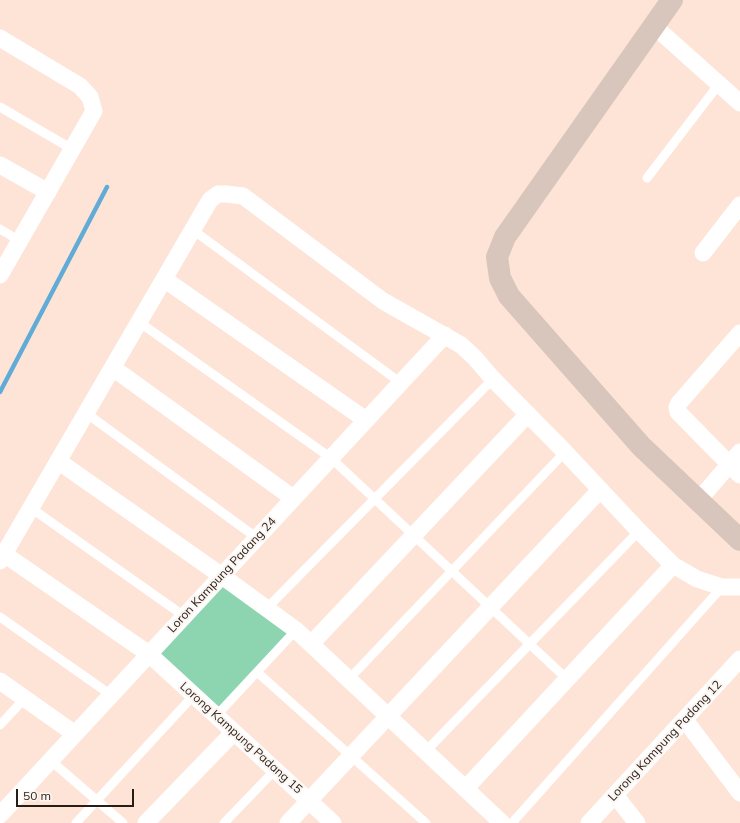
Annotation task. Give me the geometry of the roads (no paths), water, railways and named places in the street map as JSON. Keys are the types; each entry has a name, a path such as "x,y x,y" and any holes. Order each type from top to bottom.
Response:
{"street":[{"path":"672,0 505,237 497,257 500,278 509,296 641,446 740,540"},
{"path":"654,26 740,104"},
{"path":"0,38 80,86 90,97 94,111 0,275"},
{"path":"0,165 48,192"},
{"path":"2,558 210,200 218,194 226,194 243,196 384,300 461,345 673,565 697,579 722,587 740,587"},
{"path":"703,253 740,205"},
{"path":"164,279 366,420"},
{"path":"698,501 737,464 678,412 677,407 740,333"},
{"name":"Loron Kampung Padang 24","path":"0,815 445,335"},
{"path":"112,368 294,498"},
{"path":"311,644 412,535 528,414"},
{"path":"58,461 296,630 502,823"},
{"path":"288,823 600,490"},
{"name":"Lorong Kampung Padang 15","path":"2,558 149,654 333,823"},
{"path":"466,788 673,565"},
{"name":"Lorong Kampung Padang 12","path":"589,823 740,660"},
{"path":"0,680 75,734"},
{"path":"685,720 740,793"},
{"path":"146,823 234,732"},
{"path":"616,795 637,823"}],"lane":[{"path":"647,178 719,84"},
{"path":"0,107 72,149"},
{"path":"0,229 20,241"},
{"path":"193,230 401,383"},
{"path":"139,322 331,458 567,679"},
{"path":"267,608 494,379"},
{"path":"86,413 257,538"},
{"path":"349,679 565,452"},
{"path":"31,508 184,616"},
{"path":"426,751 639,531"},
{"path":"512,823 722,587"},
{"path":"0,617 111,695"},
{"path":"216,716 296,630"},
{"path":"257,672 426,823"},
{"path":"76,823 194,695"},
{"path":"0,725 25,698"},
{"path":"50,760 123,823"},
{"path":"224,823 275,770"}],"waterway":[{"path":"0,392 107,187"}]}
